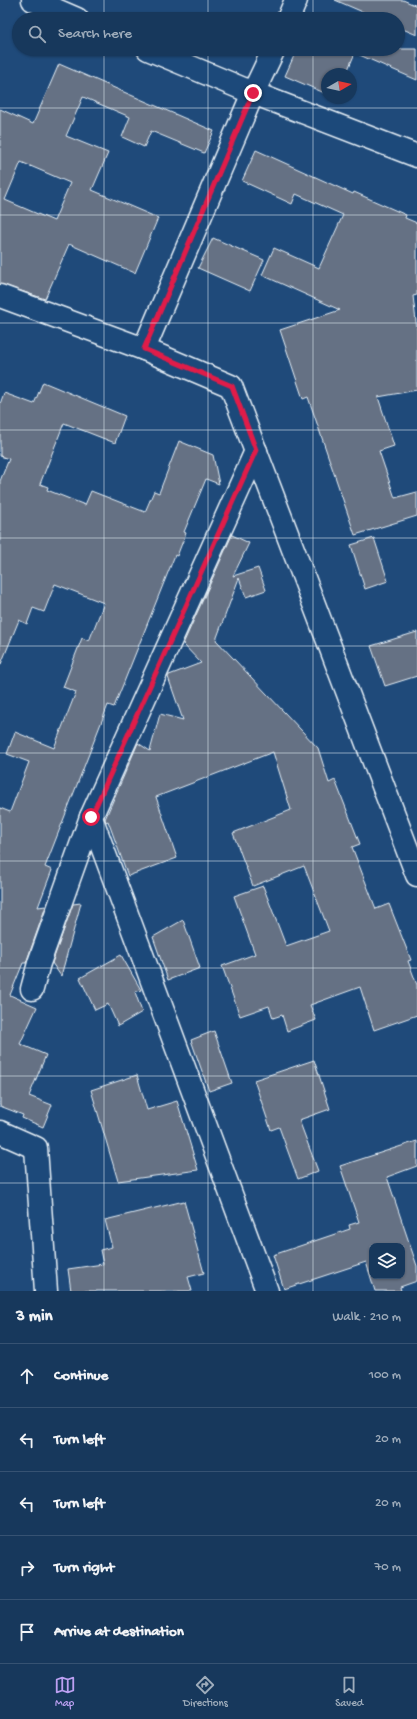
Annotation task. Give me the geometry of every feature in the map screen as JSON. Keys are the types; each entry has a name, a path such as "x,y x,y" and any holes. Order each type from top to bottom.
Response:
{"street":[{"path":"33,0 61,12"},
{"path":"291,12 296,0"},
{"path":"165,56 253,93 417,156"},
{"path":"144,349 253,93 271,56"},
{"path":"0,296 144,349 232,386 417,876"},
{"path":"32,988 39,963 91,817 256,450"},
{"path":"91,817 267,1291"},
{"path":"0,1132 36,1148 46,1291"}],"building":[{"path":"335,0 403,0 417,6 417,35 405,30 405,12 363,12"},
{"path":"405,49 417,49 417,80 362,56 405,56"},
{"path":"294,56 354,56 349,68 321,68 321,91 285,76"},
{"path":"59,64 214,131 204,153 151,131 144,147 122,137 130,117 83,97 66,136 108,153 92,190 158,218 135,273 69,244 45,299 0,284 0,109 33,124","holes":["21,162 70,183 54,221 5,200"]},
{"path":"256,150 353,194 354,192 406,215 405,218 417,223 417,295 413,296 417,330 417,390 378,397 394,446 379,451 395,498 417,492 417,516 355,535 308,397 303,399 280,330 340,310 262,275 274,248 319,268 343,215 296,194 292,204 242,181"},
{"path":"213,238 264,260 250,291 198,268"},
{"path":"43,382 125,416 115,443 64,423 40,484 48,487 47,490 85,505 91,491 145,512 154,491 159,493 179,441 213,455 219,484 206,479 184,532 186,533 177,556 175,555 114,707 108,705 45,867 52,870 38,907 46,906 26,963 23,963 10,995 37,1007 20,1044 46,1055 29,1096 52,1105 43,1127 22,1118 23,1115 0,1106 0,808 10,812 29,762 7,754 15,732 54,748 76,692 63,687 82,638 89,641 104,603 55,584 44,612 33,608 27,624 19,620 0,664 0,481 9,459 0,456 0,404 4,393 34,404"},
{"path":"232,535 249,543 233,576 258,568 266,590 246,597 239,578 216,640 318,748 329,783 335,780 360,844 352,847 376,909 389,904 411,960 408,961 417,985 417,1015 374,1030 360,987 310,1005 316,1020 287,1031 282,1015 273,1018 269,1006 240,1016 222,966 255,954 234,896 263,886 286,946 329,931 304,866 253,886 233,833 291,810 273,752 156,797 177,858 128,876 108,821 106,822 105,819 138,743 150,751 160,714 183,720 168,677 169,675 201,663 183,644"},
{"path":"374,538 388,581 365,589 351,545"},
{"path":"417,632 417,676 385,686 371,646"},
{"path":"81,903 61,976 52,963 73,904"},
{"path":"183,920 200,968 168,980 153,937"},
{"path":"121,955 141,990 135,992 142,1012 118,1026 108,1004 95,1010 80,978"},
{"path":"214,1031 232,1083 209,1091 191,1040"},
{"path":"314,1060 330,1109 299,1120 318,1171 298,1179 279,1127 271,1130 254,1080"},
{"path":"137,1075 147,1110 177,1101 198,1170 118,1181 91,1090"},
{"path":"417,1141 417,1166 387,1177 417,1266 417,1281 400,1287 401,1291 375,1291 371,1279 405,1279 405,1243 369,1243 369,1272 366,1262 284,1289 273,1255 350,1229 349,1225 359,1222 340,1166"},
{"path":"184,1201 204,1273 188,1277 192,1291 71,1291 68,1269 103,1264 100,1250 112,1247 105,1220"}],"route":[{"path":"91,817 256,450 232,386 144,349 253,93"}]}
